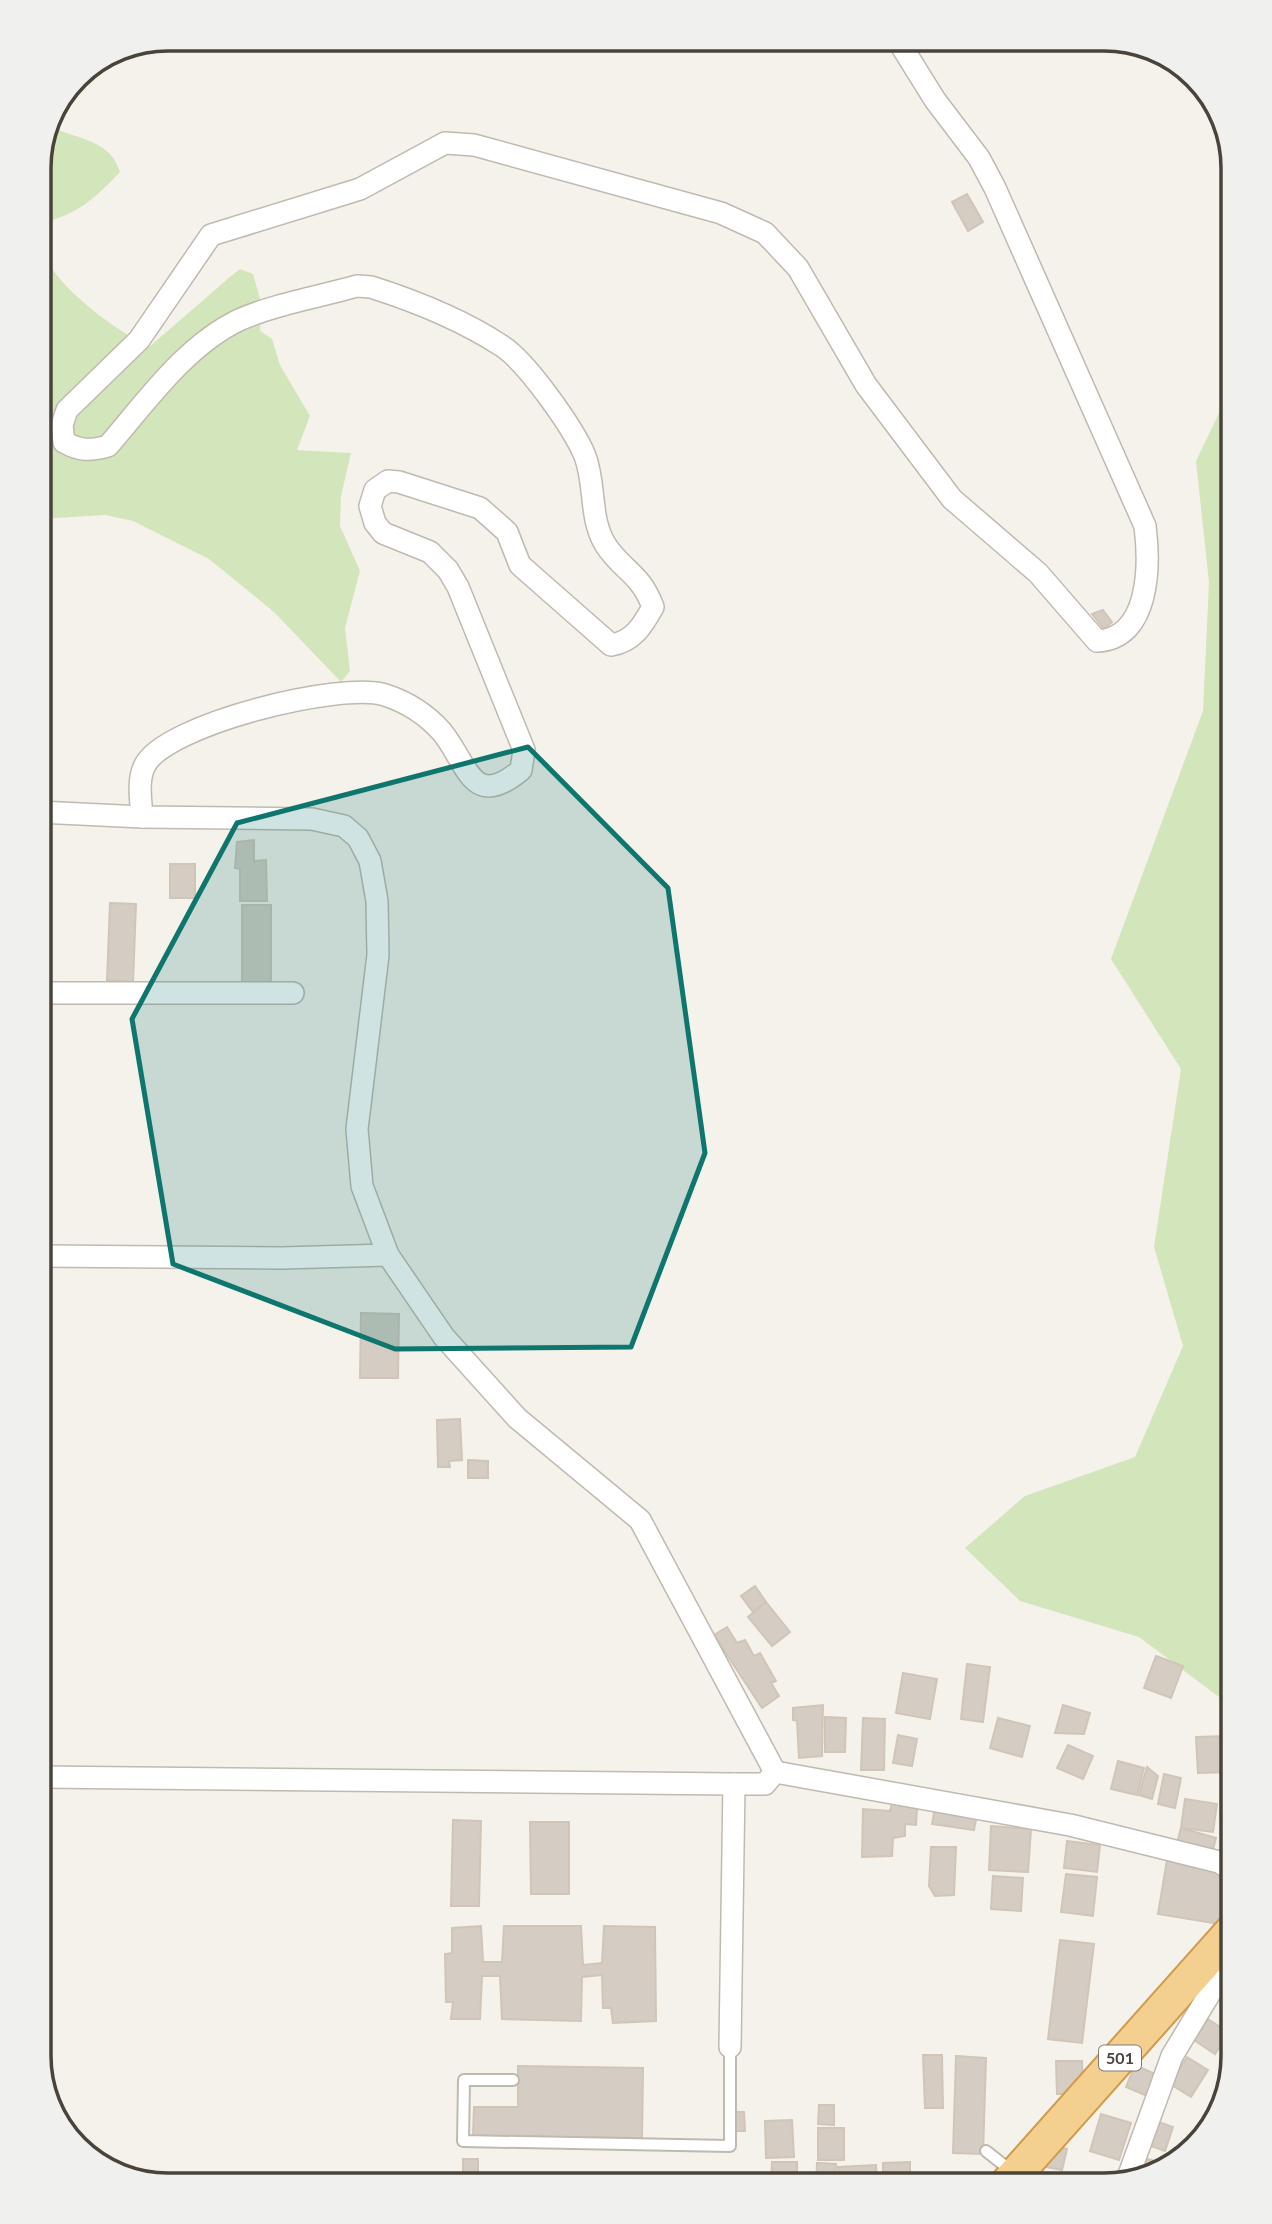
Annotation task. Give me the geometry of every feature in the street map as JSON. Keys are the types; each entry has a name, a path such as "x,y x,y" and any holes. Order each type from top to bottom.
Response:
{"highway":[{"name":"501","path":"1017,2173 1221,1945"}],"street":[{"path":"142,817 140,785 145,764 169,744 214,721 339,691 382,694 418,709 442,733 470,779 484,787 504,785 521,770 524,750 458,587 430,552 383,533 375,523 370,506 375,490 388,481 399,482 480,508 507,532 520,565 611,645 623,643 642,628 653,607 645,585 606,545 593,513 588,464 580,444 538,383 505,347 371,287 357,286 240,320 211,337 177,367 108,446 92,450 76,449 64,442 62,425 67,410 139,340 211,235 360,189 444,142 474,145 721,213 765,233 798,268 866,385 952,499 1038,573 1097,641 1111,640 1122,635 1142,603 1149,561 1145,526 995,188 979,158 935,100 904,51"},
{"path":"51,813 312,819 344,826 358,838 370,861 377,901 377,955 357,1129 357,1153 362,1186 388,1255 444,1336 517,1418 640,1520 775,1772"},
{"path":"51,993 293,993"},
{"path":"51,1256 282,1258 388,1255"},
{"path":"51,1777 765,1784 775,1772"},
{"path":"775,1772 1070,1825 1221,1863"},
{"path":"730,2048 734,1784"},
{"path":"1131,2170 1172,2056 1221,1976"}],"lane":[{"path":"513,2080 464,2080 463,2141 730,2146 730,2048"},
{"path":"986,2151 1005,2173"}],"highlighted area":[{"path":"528,747 668,888 705,1153 631,1347 395,1349 173,1264 132,1019 237,823"}],"green space":[{"path":"58,130 102,147 116,162 120,172 84,205 51,220 51,160"},
{"path":"51,267 67,286 100,316 149,347 240,269 253,274 261,302 260,331 272,339 280,365 310,416 297,450 351,453 341,496 340,526 360,571 345,628 350,671 341,682 274,612 209,559 133,521 105,515 51,518"},
{"path":"1221,409 1219,1697 1139,1637 1020,1601 965,1548 1025,1496 1135,1457 1183,1346 1154,1247 1181,1069 1111,959 1203,711 1209,582 1196,461"}],"building":[{"path":"967,194 983,222 968,231 952,202"},
{"path":"1103,610 1112,622 1104,629 1092,614"},
{"path":"254,840 254,861 266,860 267,901 240,901 240,869 235,868 237,842"},
{"path":"170,864 195,864 195,898 170,898"},
{"path":"110,903 136,904 133,982 107,980"},
{"path":"242,905 271,905 271,982 242,982"},
{"path":"361,1313 399,1314 398,1378 360,1378"},
{"path":"460,1419 462,1460 449,1461 450,1467 438,1467 437,1420"},
{"path":"468,1460 488,1461 488,1478 468,1478"},
{"path":"755,1586 766,1602 753,1612 741,1596"},
{"path":"766,1602 790,1632 772,1646 748,1617"},
{"path":"727,1627 737,1643 745,1640 754,1656 760,1653 776,1681 771,1683 779,1696 762,1708 714,1635"},
{"path":"1156,1656 1183,1666 1171,1698 1144,1688"},
{"path":"967,1664 990,1667 983,1722 961,1719"},
{"path":"903,1673 937,1679 930,1719 896,1713"},
{"path":"823,1705 822,1756 799,1758 797,1721 793,1720 793,1708"},
{"path":"1063,1705 1090,1713 1084,1734 1055,1733"},
{"path":"825,1717 846,1718 845,1752 825,1752"},
{"path":"863,1718 885,1719 884,1770 861,1770"},
{"path":"998,1718 1030,1726 1022,1757 990,1748"},
{"path":"898,1735 917,1739 912,1766 893,1763"},
{"path":"1221,1736 1221,1772 1198,1773 1196,1737"},
{"path":"1068,1745 1093,1756 1083,1779 1057,1768"},
{"path":"1118,1761 1144,1768 1137,1795 1111,1789"},
{"path":"1147,1767 1158,1776 1152,1799 1139,1795"},
{"path":"1164,1774 1181,1778 1175,1808 1158,1804"},
{"path":"1185,1799 1217,1804 1213,1832 1181,1828"},
{"path":"892,1803 917,1808 916,1825 905,1824 905,1836 893,1838 892,1856 862,1857 863,1809 890,1811"},
{"path":"935,1808 977,1814 974,1830 932,1824"},
{"path":"453,1820 481,1821 479,1906 451,1906"},
{"path":"530,1822 569,1822 569,1894 531,1894"},
{"path":"991,1826 1031,1829 1028,1872 989,1870"},
{"path":"1181,1828 1216,1838 1210,1861 1175,1850"},
{"path":"1067,1841 1100,1845 1097,1872 1064,1868"},
{"path":"931,1847 956,1847 954,1895 935,1896 929,1886"},
{"path":"1167,1860 1221,1869 1221,1924 1158,1914"},
{"path":"1066,1874 1097,1877 1093,1916 1061,1912"},
{"path":"993,1876 1023,1878 1021,1911 991,1909"},
{"path":"481,1926 483,1962 502,1962 504,1926 581,1926 583,1965 602,1963 604,1926 655,1927 656,2021 613,2023 611,2008 603,2008 602,1975 582,1977 581,2021 502,2019 500,1976 482,1976 480,2019 451,2019 453,2002 446,2002 445,1954 452,1953 452,1928"},
{"path":"1060,1940 1094,1944 1082,2043 1048,2039"},
{"path":"1208,2019 1221,2028 1221,2045 1215,2054 1194,2040"},
{"path":"923,2055 942,2055 943,2108 925,2108"},
{"path":"956,2056 986,2058 983,2154 953,2153"},
{"path":"1187,2057 1208,2070 1191,2097 1170,2084"},
{"path":"1056,2061 1082,2061 1083,2094 1057,2094"},
{"path":"1135,2065 1157,2075 1147,2096 1126,2087"},
{"path":"518,2066 643,2068 642,2138 473,2136 474,2107 518,2107"},
{"path":"819,2105 834,2105 834,2125 818,2124"},
{"path":"733,2112 744,2112 745,2131 734,2131"},
{"path":"1101,2114 1131,2123 1119,2160 1090,2151"},
{"path":"792,2120 794,2157 766,2158 765,2121"},
{"path":"1156,2121 1173,2127 1165,2151 1148,2145"},
{"path":"818,2128 844,2128 844,2160 818,2160"},
{"path":"1050,2145 1067,2149 1062,2170 1046,2167"},
{"path":"1141,2157 1155,2161 1138,2168"},
{"path":"463,2159 478,2159 478,2173 463,2173"},
{"path":"772,2162 797,2162 797,2173 772,2173"},
{"path":"910,2162 910,2173 883,2173 883,2163"},
{"path":"817,2163 836,2164 836,2173 817,2173"},
{"path":"876,2165 876,2173 838,2173 838,2167"}]}
